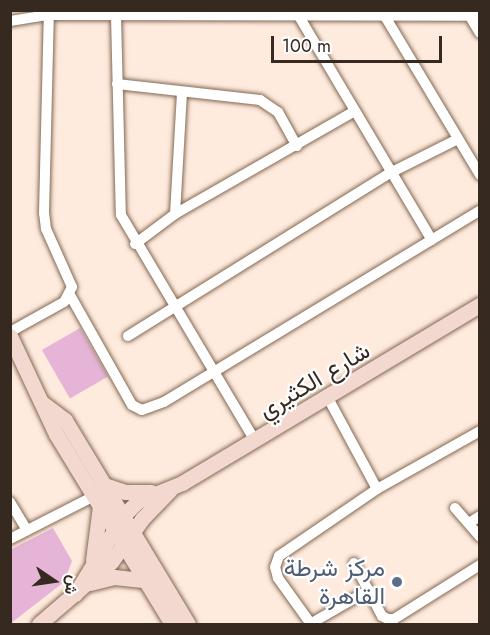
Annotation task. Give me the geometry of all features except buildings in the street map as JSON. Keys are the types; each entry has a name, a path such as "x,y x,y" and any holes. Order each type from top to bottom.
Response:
{"main road":[{"name":"شارع الكثيري","path":"46,622 84,583 119,538 133,531 170,490 328,398 480,305"},
{"path":"10,334 16,363 41,402 65,420 119,538 172,624"},
{"name":"شارع الكثيري","path":"119,538 123,516 154,492 170,490"},
{"path":"99,496 125,492 154,492"},
{"path":"99,496 123,516 188,624"},
{"path":"99,496 84,583 114,577 145,580"}],"street":[{"path":"10,21 49,15 300,18 456,13 474,16 480,33"},
{"path":"386,14 480,175"},
{"path":"49,15 44,213 46,229 72,287 70,295 101,355 136,409 164,402 480,211"},
{"path":"116,16 118,194 121,215 174,309 255,441"},
{"path":"300,18 353,112 432,240"},
{"path":"117,84 261,100 278,112 297,146"},
{"path":"175,214 182,93"},
{"path":"135,243 175,214 353,112"},
{"path":"128,336 390,173 458,139"},
{"path":"10,334 70,295"},
{"path":"328,398 378,489"},
{"path":"369,591 311,624 278,578 275,567 279,556 378,489 480,431"},
{"path":"10,539 99,496"},
{"path":"10,502 27,530"},
{"path":"455,508 480,537"},
{"path":"469,523 480,516"},
{"path":"354,563 382,616 394,619 480,565"}],"place":[{"name":"مركز شرطة القاهرة","path":"397,582"}]}
